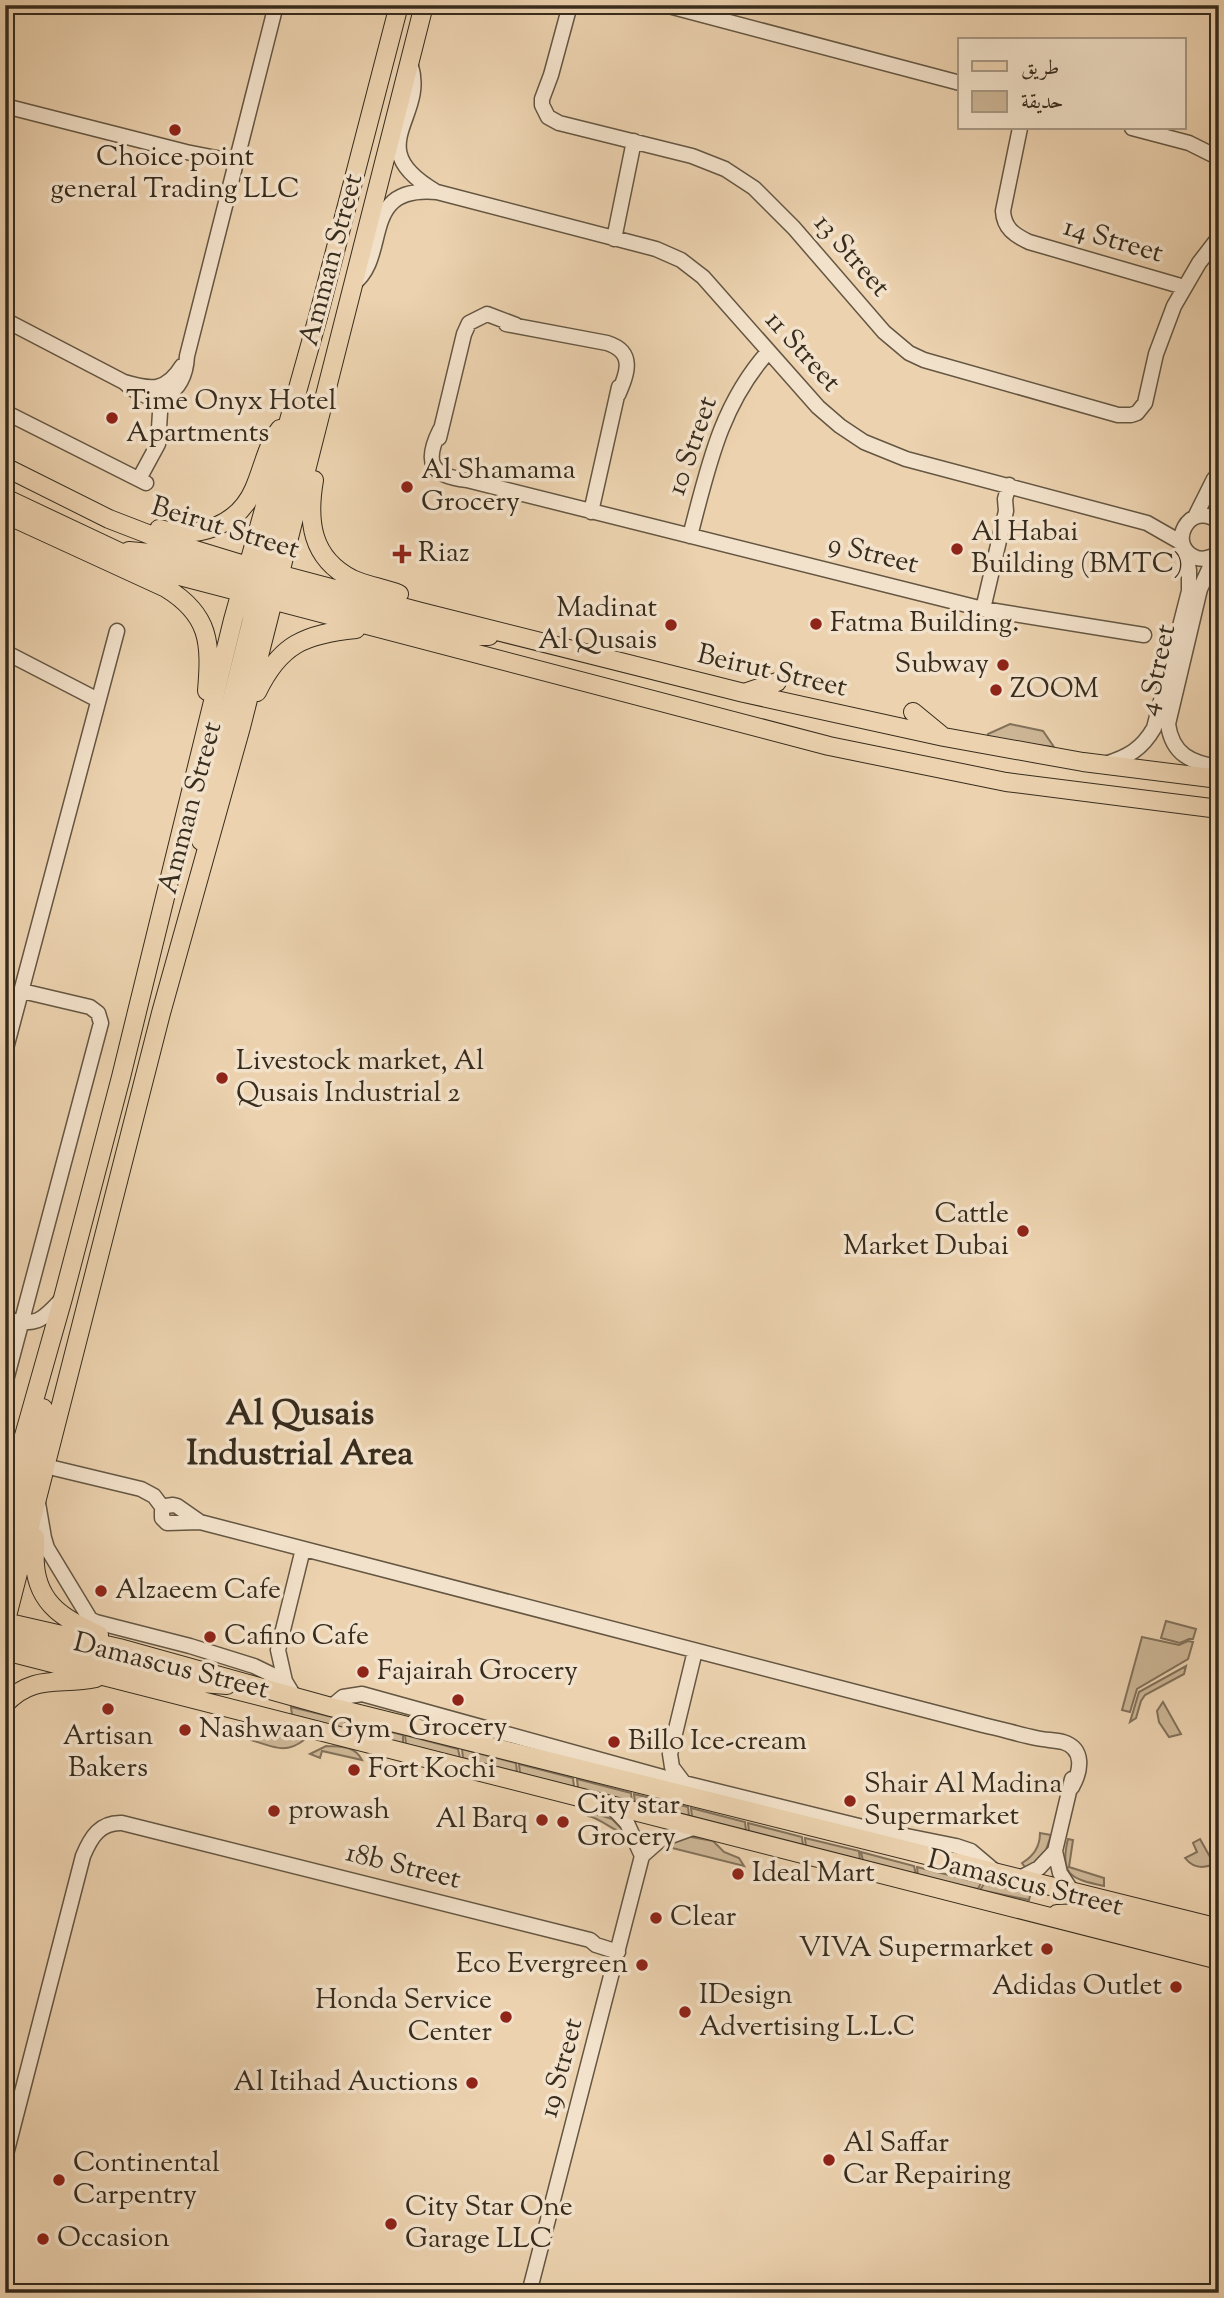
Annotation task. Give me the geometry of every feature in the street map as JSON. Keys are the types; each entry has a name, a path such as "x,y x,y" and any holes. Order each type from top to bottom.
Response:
{"main road":[{"name":"Amman Street","path":"5,1623 161,1013 241,727 260,583 289,419 399,5"},
{"name":"Amman Street","path":"5,1503 63,1298 207,728 311,445 424,5"},
{"path":"203,864 203,817 320,345 318,317"},
{"path":"109,519 135,520 168,531 185,533 208,530 228,521 249,499 270,443 289,419"},
{"path":"311,445 314,467 310,515 320,550 342,572 361,582 402,596 421,612"},
{"name":"Beirut Street","path":"5,467 109,519 186,548 260,583 368,627 770,732 917,765 1050,789 1219,809"},
{"name":"Beirut Street","path":"5,498 118,551 150,553 260,583 421,612 744,694 944,737 1102,765 1219,779"},
{"path":"5,514 166,588 188,604 200,619 209,650 205,713 207,728"},
{"path":"260,583 464,636 505,633"},
{"path":"241,727 266,673 286,650 320,633 368,627"},
{"path":"744,694 777,682"},
{"path":"913,712 944,737"},
{"path":"5,1565 38,1436 43,1408 43,1373"},
{"path":"32,1520 36,1538 35,1569 45,1595 63,1617 119,1648"},
{"name":"Damascus Street","path":"5,1623 119,1648 244,1683 290,1688 331,1707 1219,1928"},
{"path":"5,1637 188,1682 216,1685 244,1683"},
{"name":"Damascus Street","path":"5,1651 1047,1917 1214,1954 1219,1966"},
{"path":"5,1704 20,1690 32,1685 103,1676"},
{"path":"988,1919 1012,1908"}],"street":[{"path":"5,320 124,382 139,394 161,397 180,385 186,371 187,356 276,5"},
{"name":"13 Street","path":"570,5 551,75 550,98 558,117 573,126 692,156 725,169 754,188 794,228 884,331 909,353 940,365 1097,408 1128,408 1140,398 1148,383 1164,329 1184,287 1219,237"},
{"path":"665,5 958,82"},
{"name":"11 Street","path":"410,64 413,86 400,132 399,149 411,174 437,192"},
{"path":"5,106 236,167"},
{"name":"14 Street","path":"1020,130 996,218 999,230 1009,239 1029,242 1184,287"},
{"path":"1140,130 1189,143 1219,158"},
{"path":"610,238 620,219 619,207 634,141"},
{"name":"11 Street","path":"353,284 369,266 380,221 391,205 417,192 437,192 669,254 692,268 711,286 828,417 864,442 906,459 1147,523 1184,546 1195,557 1202,559 1217,554"},
{"name":"9 Street","path":"592,512 618,395 627,372 626,359 613,345 516,325 493,315 480,316 466,328 440,430 431,450 430,456 435,468 445,477 467,480 592,512 983,609 1144,635"},
{"path":"124,382 142,387 159,387 174,378 187,356"},
{"name":"10 Street","path":"690,536 719,431 732,402 750,376 771,356"},
{"path":"5,412 142,481 158,444 161,397"},
{"path":"1184,546 1182,530 1192,518 1217,470"},
{"path":"1217,470 1215,494 1219,520"},
{"path":"983,609 1006,511 1011,505 1013,486"},
{"name":"11 Street","path":"1147,523 1206,515 1219,520"},
{"name":"4 Street","path":"1102,765 1132,754 1141,747 1154,728 1189,591 1189,570 1184,546"},
{"name":"4 Street","path":"1217,554 1200,589 1167,724 1172,743 1186,758 1219,767"},
{"path":"5,1052 117,631"},
{"path":"5,652 98,700"},
{"path":"5,1384 101,1023 98,1013 90,1007 22,991"},
{"path":"5,1319 21,1323 40,1321 63,1298"},
{"path":"45,1466 141,1489 154,1496 163,1508 161,1515 167,1523 200,1522 1049,1741 1073,1759 1072,1787 1055,1850 1039,1868 1018,1879"},
{"path":"37,1498 45,1543 90,1619 190,1646 254,1667 290,1688"},
{"path":"290,1688 278,1650 303,1549"},
{"path":"254,1667 278,1650"},
{"path":"684,1783 673,1767 671,1747 695,1651"},
{"path":"331,1707 343,1697 362,1694 684,1783 867,1828 956,1846 983,1860 998,1874"},
{"path":"641,1770 662,1760 671,1747"},
{"path":"611,1806 634,1833 642,1856 671,1835 693,1828"},
{"name":"18b Street","path":"8,2134 83,1856 97,1831 108,1824 122,1823 590,1940 596,1945 618,1948"},
{"path":"1055,1850 1060,1873 1073,1893"},
{"name":"19 Street","path":"529,2293 642,1856"},
{"path":"5,2158 8,2134"}],"green space":[{"path":"1010,724 1043,731 1054,747 987,739 988,734"},
{"path":"1166,1621 1196,1629 1193,1639 1180,1643 1161,1638"},
{"path":"1142,1637 1179,1645 1193,1642 1188,1659 1137,1689 1130,1712 1122,1710"},
{"path":"1186,1666 1184,1674 1145,1695 1136,1718 1130,1722 1139,1692"},
{"path":"1163,1702 1181,1734 1169,1737 1159,1722 1157,1711"},
{"path":"291,1707 345,1720 346,1729 292,1715"},
{"path":"349,1721 403,1735 403,1744 350,1730"},
{"path":"243,1727 304,1740 291,1747 272,1747 251,1740"},
{"path":"405,1735 458,1749 460,1758 406,1744"},
{"path":"326,1746 351,1749 362,1760 322,1751 320,1758 310,1754"},
{"path":"462,1749 516,1763 517,1772 463,1758"},
{"path":"519,1764 573,1778 574,1787 520,1773"},
{"path":"577,1779 631,1793 632,1802 578,1788"},
{"path":"634,1794 688,1807 689,1816 635,1803"},
{"path":"691,1808 745,1822 746,1831 692,1817"},
{"path":"587,1811 612,1819 626,1833 588,1816"},
{"path":"748,1823 802,1837 803,1846 749,1832"},
{"path":"1040,1833 1051,1835 1046,1850 1027,1870 1022,1863 1036,1851"},
{"path":"686,1836 713,1841 724,1852 739,1858 744,1866 664,1846"},
{"path":"805,1838 859,1851 860,1860 806,1847"},
{"path":"1068,1839 1073,1840 1069,1867 1104,1878 1104,1886 1083,1881 1070,1873 1065,1861"},
{"path":"1200,1839 1214,1864 1198,1867 1185,1858 1197,1852 1193,1843"},
{"path":"861,1852 914,1866 916,1875 863,1861"},
{"path":"917,1867 981,1883 978,1889 918,1876"},
{"path":"984,1884 1031,1892 1029,1900 980,1890"}],"place":[{"name":"Choice point general Trading LLC","path":"175,130"},
{"name":"Time Onyx Hotel Apartments","path":"112,418"},
{"name":"Al Shamama Grocery","path":"407,487"},
{"name":"Al Habai Building (BMTC)","path":"957,549"},
{"name":"Riaz","path":"402,554"},
{"name":"Fatma Building.","path":"816,624"},
{"name":"Madinat Al Qusais","path":"671,625"},
{"name":"Subway","path":"1003,665"},
{"name":"ZOOM","path":"996,690"},
{"name":"Livestock market, Al Qusais Industrial 2","path":"222,1078"},
{"name":"Cattle Market Dubai","path":"1023,1231"},
{"name":"Alzaeem Cafe","path":"101,1591"},
{"name":"Cafino Cafe","path":"210,1637"},
{"name":"Fajairah Grocery","path":"363,1672"},
{"name":"Grocery","path":"458,1700"},
{"name":"Artisan Bakers","path":"108,1709"},
{"name":"Nashwaan Gym","path":"185,1730"},
{"name":"Billo Ice-cream","path":"614,1742"},
{"name":"Fort Kochi","path":"354,1770"},
{"name":"Shair Al Madina Supermarket","path":"850,1801"},
{"name":"prowash","path":"274,1811"},
{"name":"Al Barq","path":"542,1820"},
{"name":"City star Grocery","path":"563,1822"},
{"name":"Ideal Mart","path":"738,1874"},
{"name":"Clear","path":"656,1918"},
{"name":"VIVA Supermarket","path":"1047,1949"},
{"name":"Eco Evergreen","path":"642,1965"},
{"name":"Adidas Outlet","path":"1176,1987"},
{"name":"IDesign Advertising L.L.C","path":"685,2012"},
{"name":"Honda Service Center","path":"506,2017"},
{"name":"Al Itihad Auctions","path":"472,2083"},
{"name":"Al Saffar Car Repairing","path":"829,2160"},
{"name":"Continental Carpentry","path":"59,2180"},
{"name":"City Star One Garage LLC","path":"391,2224"},
{"name":"Occasion","path":"43,2239"}],"district":[{"name":"Al Qusais Industrial Area","path":"300,1435"}]}
